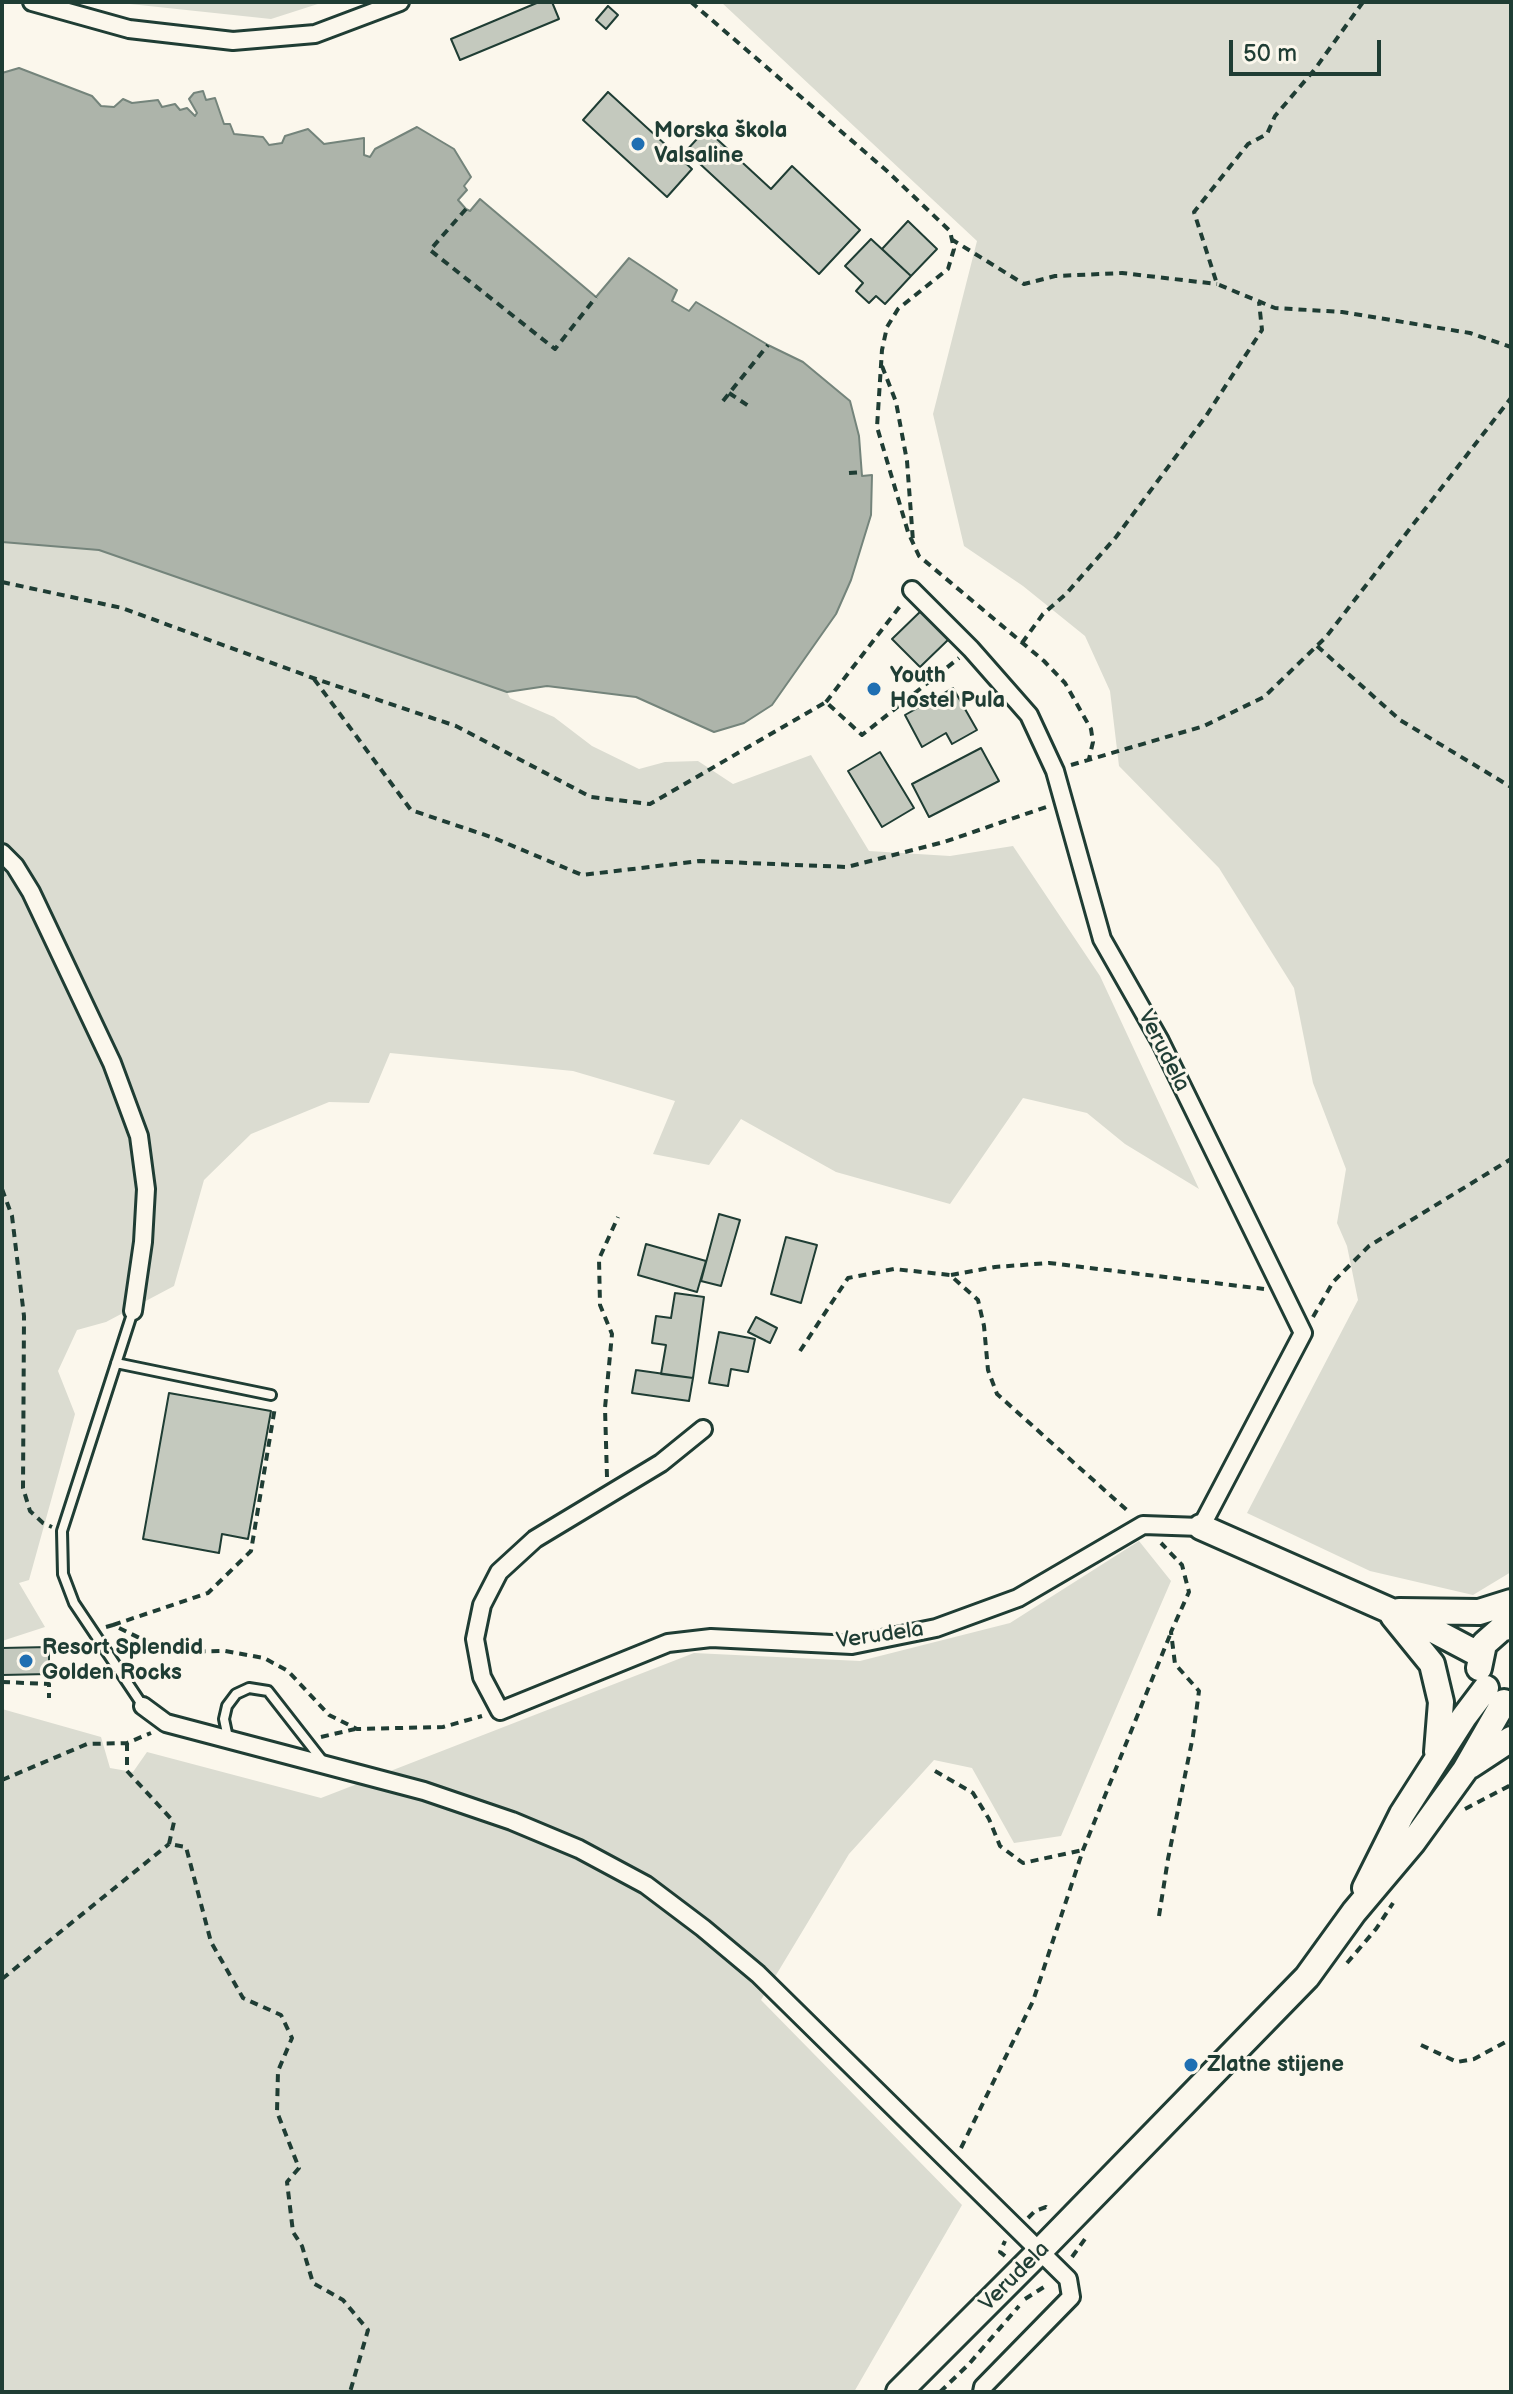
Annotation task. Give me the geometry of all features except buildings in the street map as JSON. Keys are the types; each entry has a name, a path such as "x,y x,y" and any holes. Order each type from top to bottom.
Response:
{"main road":[{"path":"1201,1527 1480,1655"},
{"path":"1389,1611 1479,1612 1511,1602"},
{"path":"1389,1611 1432,1664 1441,1702 1435,1762"},
{"path":"1501,1697 1479,1666 1480,1655 1492,1636 1511,1626"},
{"name":"Verudela","path":"1354,1912 1384,1847 1435,1762 1501,1697"},
{"name":"Verudela","path":"899,2392 1307,1977 1465,1770 1501,1697"},
{"path":"1465,1770 1511,1739"}],"street":[{"path":"32,2 129,29 233,41 315,34 400,2"},
{"name":"Verudela","path":"912,590 971,649 1029,715 1055,771 1102,939 1160,1041 1303,1333"},
{"path":"2,853 15,866 31,892 112,1063 139,1136 146,1189 143,1242 133,1311"},
{"path":"1143,1525 1201,1527 1303,1333"},
{"path":"500,1711 482,1677 475,1639 482,1605 499,1572 535,1539 661,1463 703,1429"},
{"name":"Verudela","path":"500,1711 668,1643 711,1638 852,1645 936,1628 1018,1598 1143,1525"},
{"path":"143,1706 166,1723 424,1791 512,1821 579,1849 646,1885 703,1928 758,1974 1068,2279 1071,2297 981,2390"}],"lane":[{"path":"133,1311 62,1531 63,1574 74,1603 143,1706"},
{"path":"116,1363 271,1395"},
{"path":"228,1740 224,1719 227,1706 236,1694 249,1688 268,1691 326,1765"}],"path":[{"path":"691,2 887,171 950,231 954,249 948,269 898,309 887,327 877,427 919,556 1065,683 1091,729 1093,742 1089,759 1204,726 1264,697 1317,646 1511,398"},
{"path":"1217,284 1194,212 1248,144 1267,134 1275,116 1315,69 1363,2"},
{"path":"466,209 430,250 555,349 596,297"},
{"path":"951,239 1024,284 1055,276 1122,273 1217,284 1275,308 1342,312 1470,333 1511,347"},
{"path":"1022,643 1043,614 1066,594 1116,537 1206,416 1262,330 1259,302"},
{"path":"723,401 768,345"},
{"path":"882,365 896,402 907,461 914,544"},
{"path":"729,393 750,407"},
{"path":"849,473 862,472"},
{"path":"2,582 122,608 456,726 591,797 650,804 826,702 912,590"},
{"path":"1317,646 1400,720 1511,787"},
{"path":"826,702 862,735 971,649"},
{"path":"313,678 411,810 494,838 582,875 700,861 847,867 944,842 1063,802"},
{"path":"1303,1333 1333,1282 1369,1246 1511,1159"},
{"path":"2,1189 12,1216 24,1316 23,1488 30,1511 43,1523 62,1531"},
{"path":"608,1495 605,1408 612,1334 600,1305 599,1259 618,1217"},
{"path":"800,1351 848,1278 894,1269 950,1275 995,1267 1049,1263 1282,1292"},
{"path":"950,1275 978,1300 988,1370 997,1394 1143,1525 1182,1565 1189,1592 1083,1850 1033,2001 962,2147"},
{"path":"93,1631 208,1593 251,1551 277,1395 271,1395"},
{"path":"113,1625 168,1652 225,1651 264,1658 288,1671 329,1715 357,1729"},
{"path":"1159,1916 1199,1691 1175,1664 1171,1632"},
{"path":"2,1682 49,1684 49,1698"},
{"path":"308,1740 357,1729 443,1727 500,1711"},
{"path":"2,1780 87,1744 127,1743 145,1738 166,1723"},
{"path":"2,1979 169,1844 174,1822 127,1771 127,1743"},
{"path":"935,1771 973,1793 989,1819 1000,1846 1023,1863 1083,1850"},
{"path":"1464,1810 1511,1785"},
{"path":"169,1844 186,1847 211,1942 243,1998 281,2015 292,2038 278,2071 277,2112 299,2168 287,2182 293,2232 302,2246 313,2283 343,2300 368,2330 350,2392"},
{"path":"1421,2045 1457,2062 1474,2059 1511,2039"},
{"path":"940,2392 969,2364 1027,2297 1042,2290 1060,2271"}],"shaded area":[{"path":"111,2 324,2 271,19"},
{"path":"721,2 1511,2 1511,1572 1473,1595 1370,1571 1247,1513 1358,1300 1347,1246 1337,1223 1346,1169 1313,1083 1294,988 1219,868 1119,766 1110,691 1085,636 1023,586 964,546 933,414 977,241"},
{"path":"19,68 92,96 101,106 114,107 123,99 132,103 158,100 162,107 175,104 180,110 187,108 195,116 197,113 189,99 194,93 203,91 206,100 215,98 224,124 230,124 234,134 263,137 269,145 282,143 285,136 308,129 324,144 364,138 364,155 370,157 375,149 417,127 454,149 471,177 464,186 467,190 458,200 466,209 470,211 480,199 596,297 629,258 677,290 672,301 689,311 696,302 803,362 850,401 859,436 862,476 872,475 871,515 851,580 836,614 772,705 744,723 714,732 636,697 547,686 507,692 99,550 2,542 2,73"},
{"path":"2,542 99,550 507,692 510,698 554,717 592,746 639,769 665,762 698,761 733,784 811,755 869,851 950,856 1013,846 1100,976 1199,1189 1125,1144 1087,1113 1023,1098 950,1204 836,1172 741,1119 709,1165 653,1154 675,1101 573,1071 390,1053 369,1103 329,1102 251,1134 204,1180 174,1286 106,1322 77,1330 58,1371 75,1414 29,1580 19,1583 45,1627 2,1641"},
{"path":"1139,1541 1171,1581 1061,1836 1014,1843 972,1768 934,1760 849,1854 761,2000 962,2205 854,2392 2,2392 2,1709 101,1737 110,1768 133,1772 147,1752 321,1798 694,1653 860,1661 1010,1623"}],"place":[{"name":"Morska škola Valsaline","path":"638,144"},
{"name":"Youth Hostel Pula","path":"874,689"},
{"name":"Resort Splendid Golden Rocks","path":"26,1661"},
{"name":"Zlatne stijene","path":"1191,2065"}]}
